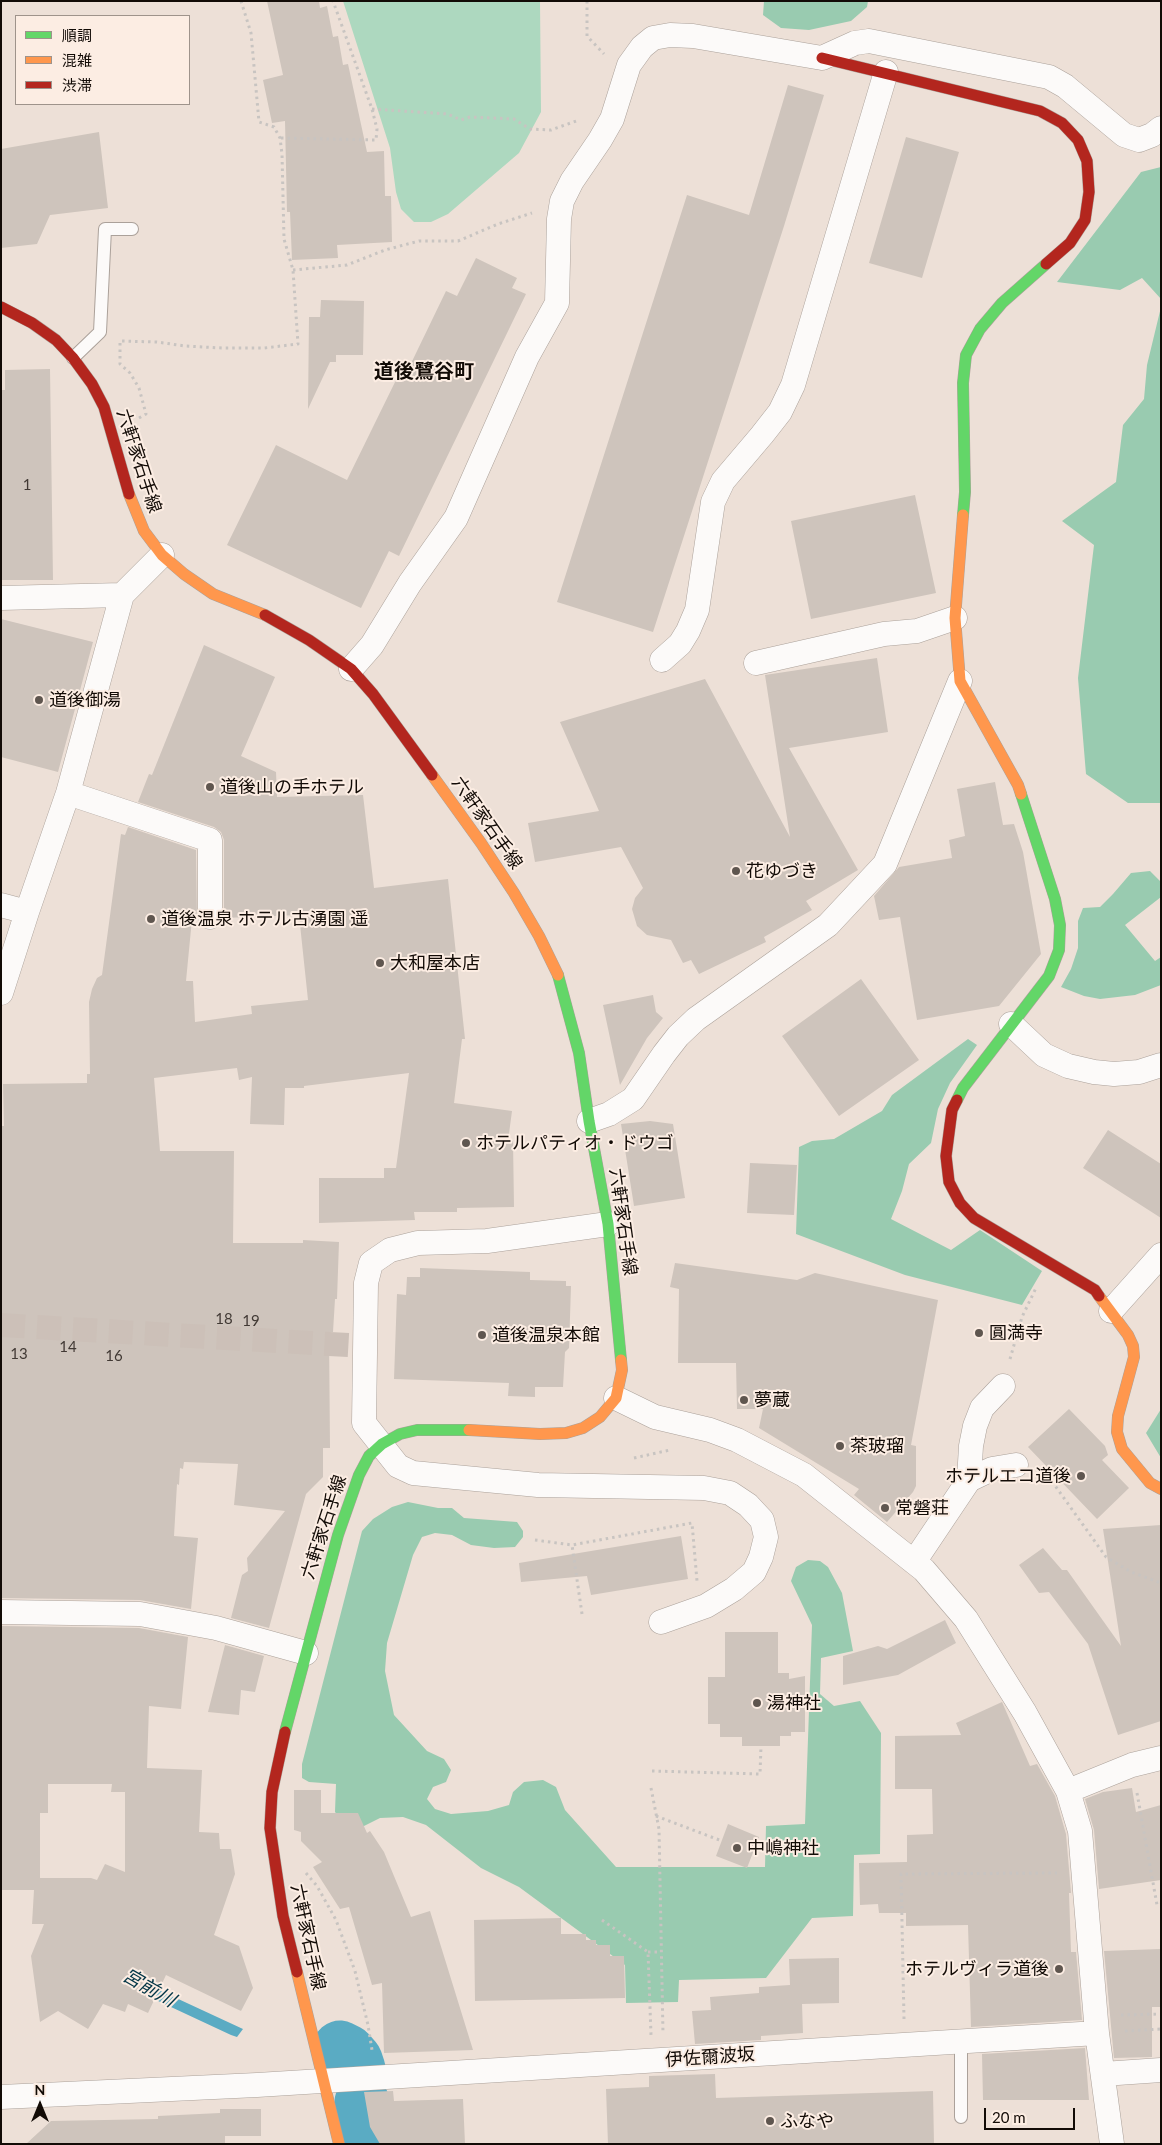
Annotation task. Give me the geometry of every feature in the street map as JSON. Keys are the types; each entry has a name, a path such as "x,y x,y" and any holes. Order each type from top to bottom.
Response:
{"main road":[{"path":"822,58 886,72 1040,111 1062,123 1078,140 1087,161 1089,192 1085,220 1070,243 1002,303 980,329 966,355 963,383 965,492 955,618 960,681 1018,785 1055,899 1060,925 1059,950 1049,976 962,1088 952,1110 946,1156 949,1182 960,1203 974,1218 1095,1290 1128,1335 1133,1346 1134,1357 1118,1416 1117,1432 1122,1449 1150,1483 1161,1489"},
{"name":"六軒家石手線","path":"1,307 32,323 56,340 73,358 92,384 104,408 113,434 132,505 144,531 162,554 184,574 213,594 279,622 351,669 373,694 481,843 514,893 539,936 558,976 571,1017 579,1053 588,1122 608,1224 622,1370 616,1398 600,1417 583,1428 566,1433 540,1434 446,1429 417,1430 400,1434 382,1444 369,1456 359,1475 338,1535 277,1762 272,1792 270,1828 283,1916 322,2081 340,2144"}],"street":[{"path":"351,669 372,646 410,583 456,518 527,357 557,303 560,211 562,201 572,181 612,119 629,65 642,47 653,38 670,35 693,36 822,58 855,43 869,41 1048,78 1065,86 1124,135 1139,140 1152,135 1161,128"},
{"path":"662,660 680,644 697,610 713,502 723,481 780,412 793,385 886,72"},
{"path":"1,993 26,912 68,793 122,596 162,554"},
{"path":"1,598 122,596"},
{"path":"756,663 884,634 917,631 955,618"},
{"path":"588,1122 609,1114 633,1099 668,1048 696,1019 828,925 884,864 960,681"},
{"path":"68,793 210,840 210,917"},
{"path":"1,904 26,912"},
{"path":"1011,1024 1044,1055 1068,1066 1114,1074 1139,1072 1161,1065"},
{"path":"608,1224 486,1241 418,1243 390,1250 371,1264 366,1283 364,1423 398,1466 413,1473 538,1485 704,1488 730,1493 748,1505 762,1520 766,1537 761,1557 754,1572 734,1589 706,1606 661,1622"},
{"path":"1111,1312 1161,1255"},
{"path":"969,1480 970,1446 975,1426 982,1408 1003,1386"},
{"path":"616,1398 655,1417 710,1430 769,1455 804,1475 914,1562 946,1594 966,1619 1025,1713 1068,1791 1080,1831 1104,2027 1103,2074 1112,2144"},
{"path":"914,1562 969,1480 992,1469 1016,1465"},
{"path":"1,1612 140,1614 216,1628 306,1653"},
{"path":"1068,1791 1132,1765 1161,1758"},
{"name":"伊佐爾波坂","path":"1,2097 376,2078 904,2045 1104,2027"},
{"path":"1103,2074 1161,2070"}],"lane":[{"path":"73,358 100,332 105,229 132,229"},
{"path":"961,2041 961,2117"}],"path":[{"path":"113,434 146,414 139,388 130,373 120,364 120,341 157,342 222,348 264,348 298,344 293,270 284,239 280,138 274,127 259,122 251,32 241,1"},
{"path":"280,138 376,140 377,129 372,109 332,1"},
{"path":"587,1 587,36 609,60"},
{"path":"372,109 448,114 461,120 470,117 514,119 530,129 544,130 551,130 592,116 612,119"},
{"path":"293,270 346,266 419,241 458,241 498,224 535,212 560,211"},
{"path":"1003,1386 1022,1317 1037,1286"},
{"path":"1016,1465 1037,1470 1051,1480 1106,1557 1131,1572 1161,1582"},
{"path":"535,1540 572,1546 692,1523 697,1585"},
{"path":"572,1546 582,1614"},
{"path":"652,1771 760,1774 761,1746"},
{"path":"1132,1765 1157,1905 1161,1904"},
{"path":"650,1788 658,1829 663,2036"},
{"path":"656,1816 722,1841"},
{"path":"273,1851 302,1867 317,1886 336,1920 355,1972 368,2025 376,2078"},
{"path":"904,2045 901,1874 1084,1872"},
{"path":"602,1920 648,1952 661,1952"},
{"path":"648,1952 651,2060"},
{"path":"1104,2027 1161,2014"},
{"path":"1104,2027 1161,2029"}],"green space":[{"path":"343,1 540,1 541,112 519,153 448,214 431,222 414,222 401,209 396,192 390,148"},
{"path":"764,1 868,1 867,7 851,21 809,30 781,28 763,15"},
{"path":"1161,167 1161,299 1142,278 1120,290 1057,282 1141,172"},
{"path":"1161,307 1161,803 1128,803 1086,774 1078,678 1094,545 1062,521 1116,482 1123,425 1144,399 1147,365"},
{"path":"1150,871 1161,882 1161,897 1125,925 1155,961 1161,957 1161,985 1135,995 1100,999 1084,996 1061,987 1071,969 1078,948 1078,921 1083,908 1100,907 1131,873"},
{"path":"968,1039 977,1045 950,1083 938,1109 931,1143 909,1164 902,1191 891,1219 951,1250 980,1230 1042,1271 1022,1305 905,1275 796,1234 799,1147 812,1141 834,1139 882,1111 892,1095"},
{"path":"1161,1409 1161,1458 1146,1433"},
{"path":"408,1502 438,1508 452,1508 464,1518 517,1522 523,1531 523,1537 515,1547 494,1548 471,1545 452,1535 435,1533 422,1537 413,1555 387,1643 385,1671 394,1715 427,1751 444,1759 451,1770 446,1782 433,1787 427,1799 435,1809 451,1814 488,1811 509,1805 513,1792 524,1782 543,1780 556,1787 565,1810 616,1867 765,1867 766,1826 805,1824 812,1625 791,1581 796,1567 808,1560 820,1561 828,1567 842,1593 853,1651 821,1658 820,1694 834,1706 860,1701 881,1733 880,1854 854,1855 853,1916 812,1918 766,1978 679,1980 678,2002 626,2003 625,1965 519,1887 481,1868 426,1825 403,1817 380,1818 352,1832 335,1812 336,1784 309,1782 302,1778 302,1764 362,1531 373,1519 392,1507"}],"water":[{"path":"150,1980 161,1991 243,2029 237,2037 231,2035 156,2000 142,1986"}],"building":[{"path":"267,1 319,1 320,8 327,6 333,37 338,36 343,65 348,64 367,152 384,151 385,196 391,196 392,242 337,245 338,258 292,260 290,212 287,212 285,121 272,123 263,80 283,75"},
{"path":"788,85 824,95 784,226 653,632 557,602 687,195 749,215"},
{"path":"99,132 108,208 50,215 37,244 1,248 1,149"},
{"path":"906,137 959,152 922,278 869,263"},
{"path":"476,258 517,278 512,288 526,294 399,556 389,551 361,608 227,545 276,445 347,480 397,378 403,380 446,291 457,296"},
{"path":"321,300 364,301 363,355 336,355 336,362 330,362 308,409 309,317 320,317"},
{"path":"50,369 53,580 1,580 1,390 5,390 5,370"},
{"path":"915,495 936,593 811,619 791,521"},
{"name":"道後御湯","path":"1,619 93,642 58,772 1,757"},
{"path":"204,645 275,677 241,756 276,772 277,797 363,795 374,888 448,879 465,1039 462,1039 454,1103 512,1111 508,1141 513,1141 514,1207 457,1208 457,1212 414,1212 415,1220 319,1223 319,1178 384,1178 384,1168 396,1168 409,1073 304,1086 304,1088 285,1088 284,1125 250,1124 252,1077 239,1080 237,1068 154,1078 160,1151 234,1151 233,1243 303,1243 303,1240 339,1242 337,1299 335,1299 333,1332 329,1332 330,1448 323,1448 323,1477 306,1494 269,1628 231,1618 242,1575 248,1571 247,1558 285,1511 234,1505 238,1464 184,1462 183,1469 180,1468 179,1485 177,1484 174,1536 198,1538 191,1609 140,1600 1,1598 1,1126 4,1126 3,1084 87,1083 87,1074 90,1074 89,1002 97,978 102,975 121,834 125,835 128,827 196,850 197,919 192,919 186,981 193,981 195,1022 252,1014 251,1006 308,1000 299,915 224,918 224,840 221,832 214,827 138,802 149,774 152,775"},
{"path":"877,658 888,732 789,748 858,870 806,901 812,910 764,937 766,942 699,974 691,960 683,963 671,940 647,935 637,926 632,909 635,898 643,888 621,847 535,862 528,823 599,811 560,722 705,679 790,837 765,675"},
{"path":"995,782 1003,825 1014,824 1023,852 1041,954 999,1006 917,1020 900,917 879,920 874,896 899,867 952,858 949,840 965,836 957,789"},
{"path":"861,979 919,1060 839,1116 782,1036"},
{"path":"653,995 656,1012 663,1018 647,1038 620,1085 603,1005"},
{"path":"650,1121 673,1124 685,1198 634,1206 621,1124"},
{"path":"1108,1130 1161,1164 1161,1218 1083,1168"},
{"path":"750,1163 797,1165 794,1215 747,1213"},
{"path":"675,1263 797,1280 815,1273 938,1300 911,1445 916,1446 916,1486 887,1522 854,1495 859,1489 759,1428 763,1409 737,1409 736,1363 678,1363 679,1289 670,1287"},
{"name":"道後温泉本館","path":"420,1268 530,1272 530,1280 566,1281 566,1286 571,1286 569,1348 565,1352 563,1387 535,1387 535,1397 508,1396 509,1383 394,1379 397,1294 406,1295 407,1277 420,1277"},
{"path":"1069,1409 1105,1446 1108,1455 1102,1460 1129,1488 1097,1519 1028,1447"},
{"path":"1161,1525 1161,1721 1118,1735 1088,1644 1049,1592 1039,1593 1019,1565 1043,1548 1062,1570 1067,1570 1121,1646 1103,1529"},
{"path":"681,1536 688,1579 591,1595 587,1576 521,1582 519,1563"},
{"path":"945,1620 956,1643 898,1675 843,1685 843,1656 878,1646 887,1649"},
{"path":"2,1626 139,1628 188,1637 181,1709 149,1706 147,1768 202,1770 199,1832 219,1833 220,1849 231,1849 235,1874 214,1935 239,1946 253,1988 241,2011 166,1975 148,2013 128,2004 125,2012 103,2004 88,2029 58,2011 40,2022 31,1956 44,1924 32,1924 34,1890 2,1890","holes":["48,1784 112,1784 111,1792 125,1792 125,1872 105,1864 97,1880 91,1878 40,1878 40,1813 48,1813"]},
{"name":"湯神社","path":"725,1632 778,1632 778,1673 789,1673 789,1679 805,1676 805,1732 791,1732 791,1736 780,1736 780,1746 742,1746 742,1737 720,1737 720,1724 708,1724 708,1677 725,1677"},
{"path":"225,1645 264,1656 255,1692 241,1690 239,1715 208,1712"},
{"path":"1002,1702 1030,1766 1037,1764 1055,1796 1066,1834 1071,1893 1069,1893 1071,1952 1076,1952 1082,2020 971,2027 968,1925 906,1926 906,1913 879,1913 878,1904 860,1905 859,1863 907,1862 907,1835 933,1834 932,1789 895,1789 895,1736 961,1735 956,1723"},
{"path":"1132,1788 1136,1812 1161,1805 1161,1880 1099,1889 1094,1830 1085,1799 1103,1792"},
{"path":"294,1790 321,1790 321,1813 358,1813 367,1833 370,1831 384,1852 411,1917 430,1911 473,2050 384,2053 382,1983 372,1985 349,1907 340,1909 313,1867 322,1862 301,1841 301,1832 294,1830"},
{"name":"中嶋神社","path":"728,1824 759,1837 747,1868 716,1856"},
{"path":"561,1918 561,1934 586,1934 586,1940 596,1940 596,1945 610,1945 610,1956 624,1956 625,1998 475,2001 474,1920"},
{"path":"1161,1949 1161,2007 1152,2007 1152,2057 1114,2058 1104,1951"},
{"path":"839,1958 839,2003 802,2004 803,2033 761,2036 761,2040 695,2044 692,2011 711,2010 710,1997 759,1993 759,1987 790,1985 789,1959"},
{"path":"1085,2048 1089,2100 983,2100 982,2054"},
{"name":"ふなや","path":"715,2074 716,2098 933,2091 934,2144 608,2144 606,2089 649,2087 649,2076"},
{"path":"393,2091 394,2101 463,2099 465,2144 380,2144 370,2127 364,2092"},
{"path":"220,2109 261,2109 261,2136 225,2136 225,2144 26,2144 51,2121 158,2119 158,2116 220,2113"}],"waterway":[{"name":"宮前川","path":"340,2048 348,2052 355,2060 358,2069"},
{"name":"宮前川","path":"362,2102 368,2130 376,2144"}],"tunnel":[{"path":"1,1325 364,1346"}],"traffic: fast":[{"path":"963,515 965,492 963,383 966,355 980,329 1002,303 1046,264"},
{"path":"957,1100 963,1088 1049,976 1059,950 1060,925 1055,899 1021,794"},
{"path":"558,975 579,1053 589,1121 608,1224 621,1360"},
{"path":"285,1732 338,1535 359,1475 369,1456 382,1444 400,1434 417,1430 469,1430"}],"traffic: slow":[{"path":"129,494 144,531 162,555 184,574 213,594 265,615"},
{"path":"963,515 955,618 960,681 1018,785 1021,794"},
{"path":"432,775 514,893 539,936 558,975"},
{"path":"1099,1296 1128,1335 1133,1346 1134,1357 1118,1416 1117,1432 1122,1449 1150,1483 1161,1489"},
{"path":"469,1430 540,1434 566,1433 583,1428 600,1417 616,1398 622,1370 621,1360"},
{"path":"297,1972 339,2144"}],"traffic: jam":[{"path":"822,58 1040,111 1062,123 1078,140 1087,161 1089,192 1085,220 1070,243 1046,264"},
{"path":"1,307 32,323 56,340 73,358 92,384 104,407 129,494"},
{"path":"265,615 309,640 351,669 373,694 432,775"},
{"path":"957,1100 952,1110 946,1156 949,1182 960,1203 974,1218 1095,1290 1099,1296"},
{"path":"285,1732 272,1792 270,1828 283,1916 297,1972"}],"place":[{"name":"道後御湯","path":"39,700"},
{"name":"道後山の手ホテル","path":"210,787"},
{"name":"花ゆづき","path":"736,871"},
{"name":"道後温泉 ホテル古湧園 遥","path":"151,919"},
{"name":"大和屋本店","path":"380,963"},
{"name":"ホテルパティオ・ドウゴ","path":"466,1143"},
{"name":"圓満寺","path":"979,1333"},
{"name":"道後温泉本館","path":"482,1335"},
{"name":"夢蔵","path":"744,1400"},
{"name":"茶玻瑠","path":"840,1446"},
{"name":"ホテルエコ道後","path":"1081,1476"},
{"name":"常磐荘","path":"885,1508"},
{"name":"湯神社","path":"757,1703"},
{"name":"中嶋神社","path":"737,1848"},
{"name":"ホテルヴィラ道後","path":"1059,1969"},
{"name":"ふなや","path":"770,2121"}],"district":[{"name":"道後鷺谷町","path":"424,372"}]}
